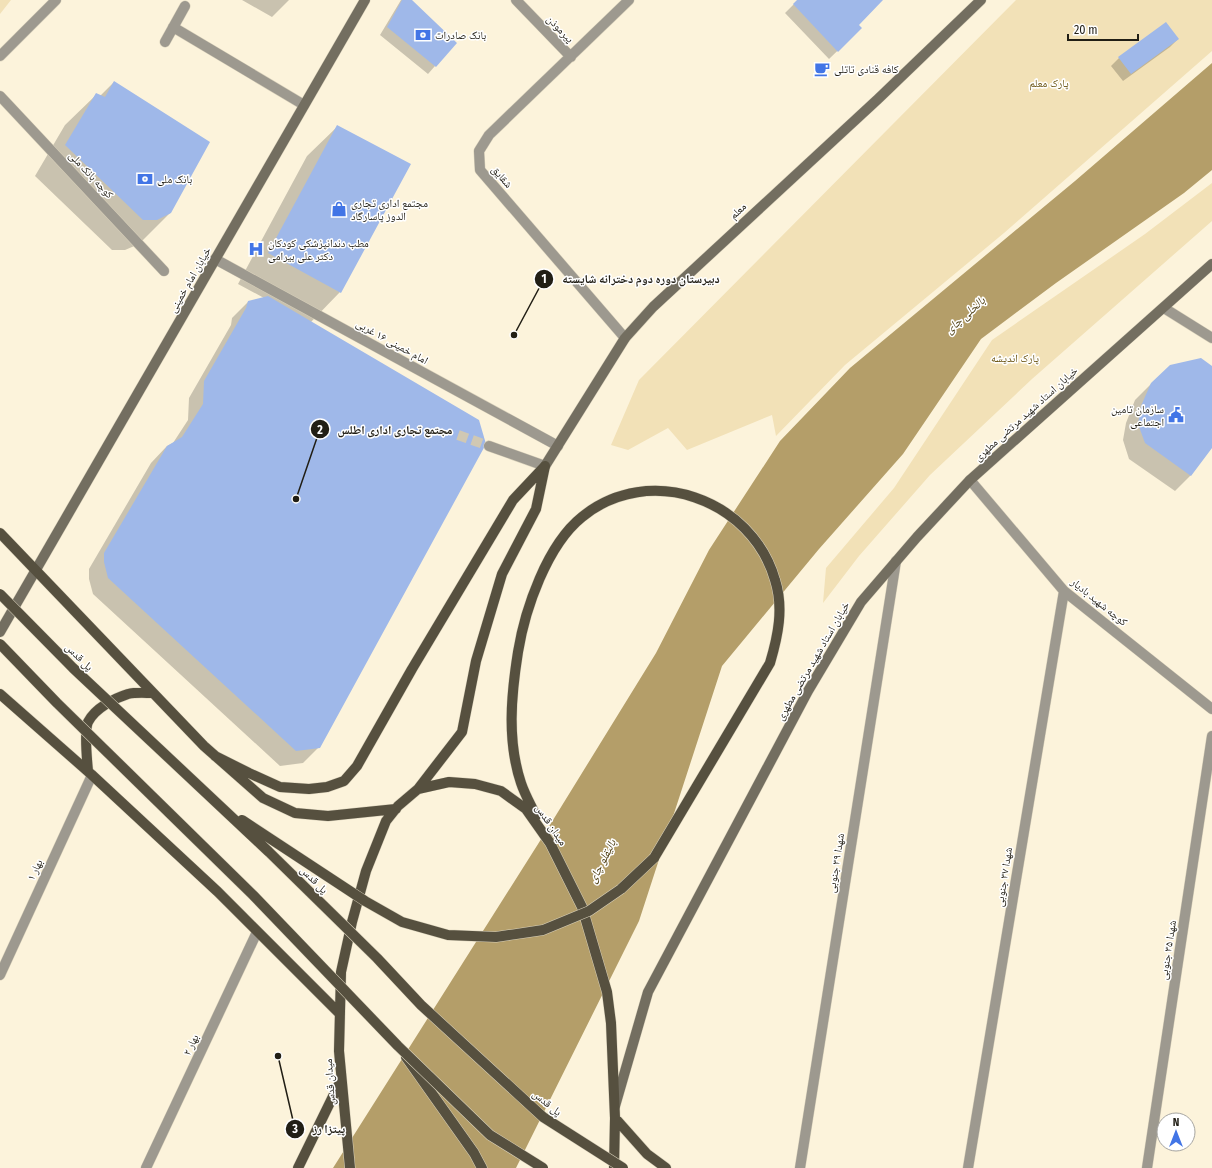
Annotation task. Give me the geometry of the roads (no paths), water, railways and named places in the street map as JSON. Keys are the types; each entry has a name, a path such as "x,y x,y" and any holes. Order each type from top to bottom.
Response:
{"main road":[{"name":"خیابان امام خمینی","path":"0,632 365,0"},
{"name":"معلم","path":"545,466 625,338 653,306 872,104 980,0"},
{"name":"خیابان استاد شهید مرتضی مطهری","path":"615,1108 648,992 830,651 861,602 896,561 970,480 1212,264"},
{"path":"215,756 280,787 309,789 327,787 344,781 357,766 412,669 514,500 545,466"},
{"path":"418,789 462,732 476,661 502,574 536,509 545,466"},
{"path":"219,805 365,901 408,923 448,935 496,937 543,930 589,911 621,889 654,858 770,663 776,643 780,623 779,602 776,581 768,562 758,543 743,526 728,513 710,503 674,492 654,491 616,499 583,516 571,527 549,562 528,610 521,637 514,686 511,736 513,752 521,784 544,832"},
{"path":"0,533 215,756 263,798 295,813 328,816 396,809"},
{"name":"پل قدس","path":"0,594 73,668 219,805 377,958 422,1006 543,1117 623,1168"},
{"path":"0,644 57,703 253,895 398,1046 490,1134 543,1168"},
{"path":"90,773 86,749 88,722 99,709 113,700 129,694 153,693"},
{"path":"0,694 90,773 218,892 340,1014"},
{"name":"میدان قدس","path":"350,1168 344,1122 339,1051 341,972 356,908 366,871 386,821 396,809 418,789 449,782 475,784 501,791 526,809 544,832 582,907 607,992 611,1023 615,1108 614,1168"},
{"path":"398,1046 474,1153 482,1168"},
{"path":"298,1168 342,1078"},
{"path":"615,1118 647,1154 666,1168"}],"street":[{"path":"0,56 56,0"},
{"name":"پیرموذن","path":"516,0 571,57"},
{"name":"شقایق","path":"625,338 480,170 479,151 489,135 629,0"},
{"path":"164,42 185,6"},
{"path":"173,27 304,105"},
{"name":"کوچه بانک ملی","path":"0,96 164,271"},
{"name":"امام خمینی ۱۶ غربی","path":"215,260 558,446"},
{"path":"1164,308 1212,338"},
{"path":"489,446 545,466"},
{"name":"کوچه شهید بادیار","path":"970,480 1064,591 1212,709"},
{"name":"شهدا ۳۹ جنوبی","path":"800,1168 896,561"},
{"name":"شهدا ۳۷ جنوبی","path":"968,1168 1064,591"},
{"name":"شهدا ۳۵ جنوبی","path":"1147,1168 1212,736"},
{"name":"بهار ۱","path":"0,975 90,773"},
{"name":"بهار ۲","path":"146,1168 257,932"}],"water":[{"path":"1212,63 1212,170 1184,193 1056,283 981,339 903,454 819,549 722,666 639,921 516,1168 333,1168 545,833 656,653 709,550 780,441 850,368 1075,181"}],"tunnel":[{"path":"458,435 489,446"}],"place":[{"name":"بانک صادرات","path":"423,35"},
{"name":"کافه قنادی تاتلی","path":"822,69"},
{"name":"بانک ملی","path":"145,179"},
{"name":"مجتمع اداری تجاری الدوز پاسارگاد","path":"339,209"},
{"name":"مطب دندانپزشکی کودکان دکتر علی بیرامی","path":"256,249"},
{"name":"دبیرستان دوره دوم دخترانه شایسته","path":"514,335"},
{"name":"سازمان تامین اجتماعی","path":"1176,415"},
{"name":"مجتمع تجاری اداری اطلس","path":"296,499"},
{"name":"پیتزا رز","path":"278,1056"}],"park label":[{"name":"پارک معلم","path":"1049,83"},
{"name":"پارک اندیشه","path":"1015,358"}],"water label":[{"name":"بالخلی چای","path":"965,315"},
{"name":"بالیقلو چای","path":"602,861"}]}
